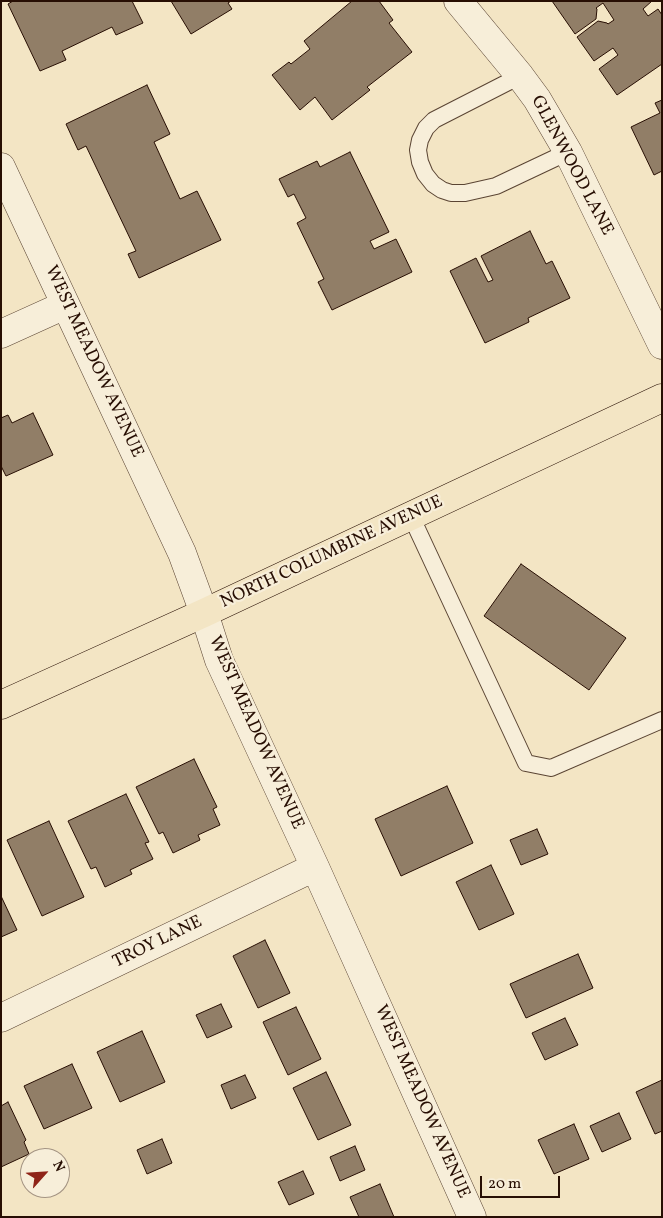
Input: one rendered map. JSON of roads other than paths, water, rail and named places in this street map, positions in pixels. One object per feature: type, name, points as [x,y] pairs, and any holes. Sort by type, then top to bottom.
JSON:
[{"type":"main road","name":"NORTH COLUMBINE AVENUE","points":[[1,705],[204,613],[662,398]]},
{"type":"street","name":"GLENWOOD LANE","points":[[458,1],[537,99],[568,152],[662,345]]},
{"type":"street","name":"WEST MEADOW AVENUE","points":[[1,167],[182,553],[219,660],[315,867],[472,1217]]},
{"type":"street","points":[[1,334],[66,304]]},
{"type":"street","name":"TROY LANE","points":[[1,1018],[315,867]]},
{"type":"lane","points":[[520,76],[434,120],[426,128],[420,140],[418,150],[425,174],[433,184],[442,190],[450,193],[465,193],[496,186],[568,152]]},
{"type":"lane","points":[[411,516],[526,763],[551,768],[662,720]]}]
